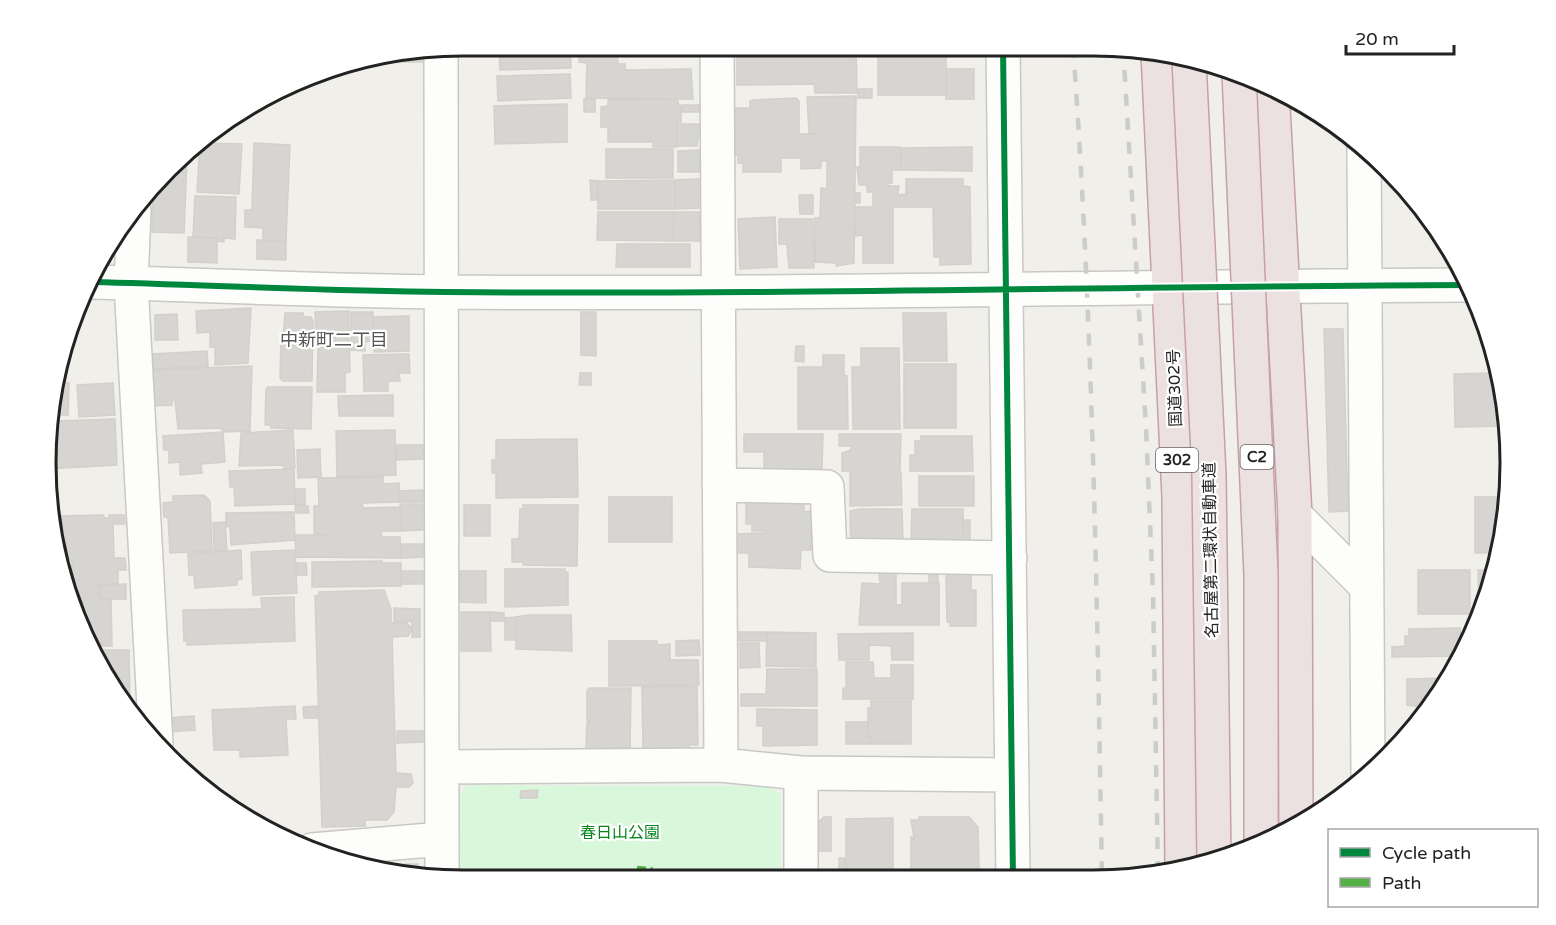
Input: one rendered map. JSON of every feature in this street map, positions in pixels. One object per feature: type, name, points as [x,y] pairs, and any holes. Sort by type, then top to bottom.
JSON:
[{"type":"highway","name":"国道302号","points":[[1158,61],[1179,497],[1182,860]]},
{"type":"highway","name":"名古屋第二環状自動車道","points":[[1189,67],[1199,222],[1209,475],[1214,851]]},
{"type":"highway","name":"C2","points":[[1239,83],[1261,575],[1262,833]]},
{"type":"highway","points":[[1272,96],[1295,515],[1296,816]]},
{"type":"street","points":[[441,56],[442,869]]},
{"type":"street","points":[[717,56],[721,765]]},
{"type":"street","points":[[1003,56],[1013,870]]},
{"type":"street","points":[[1364,159],[1368,762]]},
{"type":"street","points":[[133,224],[131,283],[155,729]]},
{"type":"street","points":[[97,282],[443,292],[1007,289],[1284,284],[1460,285]]},
{"type":"street","points":[[719,485],[827,487],[830,555],[1010,558]]},
{"type":"street","points":[[1295,515],[1367,587]]},
{"type":"street","points":[[442,767],[721,765],[801,773],[1012,775]]},
{"type":"street","points":[[801,773],[801,870]]},
{"type":"street","points":[[333,848],[442,839]]},
{"type":"green space","name":"春日山公園","points":[[468,785],[769,786],[781,795],[781,870],[459,870],[458,796]]},
{"type":"building","points":[[499,56],[570,56],[571,68],[500,70]]},
{"type":"building","points":[[579,56],[617,56],[618,64],[625,64],[625,70],[691,69],[693,99],[586,98],[587,63],[579,62]]},
{"type":"building","points":[[737,56],[856,56],[857,93],[815,93],[814,84],[737,85]]},
{"type":"building","points":[[878,56],[946,56],[946,95],[878,95]]},
{"type":"building","points":[[423,57],[423,62],[390,62]]},
{"type":"building","points":[[946,69],[974,69],[974,99],[946,99]]},
{"type":"building","points":[[570,74],[571,98],[498,101],[497,76]]},
{"type":"building","points":[[858,89],[872,89],[872,98],[858,98]]},
{"type":"building","points":[[856,96],[854,263],[836,266],[836,263],[815,262],[815,218],[820,218],[821,188],[827,189],[827,161],[821,161],[821,168],[801,169],[801,158],[781,158],[781,172],[743,172],[743,163],[738,163],[738,155],[735,155],[733,108],[750,108],[750,101],[753,100],[796,98],[799,101],[799,134],[817,134],[809,133],[807,97]]},
{"type":"building","points":[[584,99],[595,99],[595,112],[584,112]]},
{"type":"building","points":[[608,99],[677,99],[681,122],[677,122],[677,147],[653,147],[653,142],[608,142],[608,127],[601,127],[601,107],[608,106]]},
{"type":"building","points":[[567,104],[567,142],[495,144],[494,106]]},
{"type":"building","points":[[681,105],[699,105],[699,112],[681,112]]},
{"type":"building","points":[[677,124],[700,124],[697,146],[677,146]]},
{"type":"building","points":[[211,143],[242,144],[239,194],[197,192],[199,153]]},
{"type":"building","points":[[254,143],[290,145],[286,241],[263,240],[263,228],[245,227],[245,210],[252,210]]},
{"type":"building","points":[[860,147],[900,147],[901,170],[892,170],[892,183],[888,183],[888,186],[899,186],[898,195],[906,194],[906,179],[963,179],[963,186],[970,187],[971,264],[940,265],[940,257],[934,257],[933,207],[893,207],[893,263],[863,263],[863,235],[855,236],[855,207],[873,207],[873,192],[867,192],[867,185],[859,185],[857,167],[860,167]]},
{"type":"building","points":[[972,147],[972,171],[901,170],[901,148]]},
{"type":"building","points":[[606,149],[673,149],[673,178],[606,178]]},
{"type":"building","points":[[699,150],[700,172],[678,172],[678,151]]},
{"type":"building","points":[[187,164],[184,233],[152,232],[153,199]]},
{"type":"building","points":[[699,179],[699,208],[675,209],[675,180]]},
{"type":"building","points":[[590,180],[598,181],[598,200],[591,200]]},
{"type":"building","points":[[675,180],[675,209],[598,209],[598,181]]},
{"type":"building","points":[[856,193],[860,193],[860,203],[856,203]]},
{"type":"building","points":[[799,195],[813,195],[813,214],[800,214]]},
{"type":"building","points":[[195,196],[236,197],[235,239],[224,238],[224,242],[217,241],[217,238],[193,237]]},
{"type":"building","points":[[598,212],[674,212],[673,241],[597,240]]},
{"type":"building","points":[[674,212],[699,212],[700,241],[673,241]]},
{"type":"building","points":[[775,217],[777,267],[740,269],[738,219]]},
{"type":"building","points":[[779,219],[813,219],[814,268],[789,268],[787,244],[779,244]]},
{"type":"building","points":[[188,237],[217,238],[217,263],[188,262]]},
{"type":"building","points":[[257,240],[286,241],[286,260],[257,259]]},
{"type":"building","points":[[617,244],[690,244],[690,267],[616,267]]},
{"type":"building","points":[[251,308],[248,363],[215,365],[215,347],[210,347],[210,332],[197,333],[196,311]]},
{"type":"building","points":[[349,311],[349,337],[336,337],[336,344],[316,345],[315,312]]},
{"type":"building","points":[[351,312],[373,312],[373,341],[351,343]]},
{"type":"building","points":[[581,312],[596,312],[596,356],[581,355]]},
{"type":"building","points":[[285,313],[303,313],[304,317],[311,317],[313,321],[312,381],[283,381],[280,378],[281,339],[283,339]]},
{"type":"building","points":[[903,313],[946,313],[947,361],[904,361]]},
{"type":"building","points":[[177,314],[178,340],[155,340],[155,315]]},
{"type":"building","points":[[409,316],[409,351],[374,352],[373,317]]},
{"type":"building","points":[[1324,329],[1343,329],[1348,511],[1329,512]]},
{"type":"building","points":[[336,337],[349,337],[350,372],[345,373],[345,392],[317,392],[318,346],[336,344]]},
{"type":"building","points":[[365,341],[365,351],[351,350],[351,343]]},
{"type":"building","points":[[796,346],[804,346],[804,362],[795,361]]},
{"type":"building","points":[[861,348],[899,348],[900,429],[853,429],[852,367],[861,367]]},
{"type":"building","points":[[207,351],[208,366],[154,369],[153,354]]},
{"type":"building","points":[[409,354],[410,373],[399,373],[400,381],[388,381],[388,391],[364,391],[363,355]]},
{"type":"building","points":[[823,355],[844,355],[844,375],[847,376],[848,429],[798,429],[798,367],[823,367]]},
{"type":"building","points":[[904,364],[956,364],[956,428],[904,428]]},
{"type":"building","points":[[252,366],[250,431],[222,432],[222,428],[178,429],[175,400],[172,400],[172,405],[153,406],[151,370]]},
{"type":"building","points":[[580,373],[591,373],[591,385],[579,385]]},
{"type":"building","points":[[1491,373],[1499,426],[1455,427],[1454,374]]},
{"type":"building","points":[[63,383],[69,383],[68,415],[58,415]]},
{"type":"building","points":[[113,383],[115,415],[79,417],[77,385]]},
{"type":"building","points":[[268,387],[312,387],[311,429],[271,428],[271,425],[265,425],[266,389]]},
{"type":"building","points":[[393,395],[393,416],[339,416],[338,396]]},
{"type":"building","points":[[115,419],[117,465],[56,469],[58,421]]},
{"type":"building","points":[[293,430],[295,468],[284,469],[284,465],[239,466],[241,433]]},
{"type":"building","points":[[395,430],[396,475],[337,477],[336,431]]},
{"type":"building","points":[[223,432],[225,462],[201,464],[202,473],[180,475],[180,462],[169,463],[169,450],[164,450],[163,436]]},
{"type":"building","points":[[744,434],[823,434],[822,468],[812,468],[812,471],[764,472],[764,452],[744,452]]},
{"type":"building","points":[[839,434],[901,434],[900,471],[842,471],[842,453],[851,450],[851,446],[839,446]]},
{"type":"building","points":[[921,436],[972,436],[973,471],[910,471],[910,455],[915,455],[915,441],[921,441]]},
{"type":"building","points":[[577,439],[578,497],[496,498],[496,473],[492,473],[492,460],[496,460],[496,440]]},
{"type":"building","points":[[396,445],[423,445],[424,459],[397,460]]},
{"type":"building","points":[[320,449],[321,477],[298,478],[297,450]]},
{"type":"building","points":[[294,469],[295,504],[235,506],[234,487],[230,487],[229,471]]},
{"type":"building","points":[[850,473],[901,473],[902,505],[850,506]]},
{"type":"building","points":[[919,476],[974,476],[974,506],[919,506]]},
{"type":"building","points":[[383,477],[383,484],[399,483],[400,502],[362,503],[363,508],[400,507],[401,531],[381,531],[382,537],[400,537],[401,558],[296,557],[295,535],[327,535],[314,533],[314,506],[319,506],[318,478]]},
{"type":"building","points":[[295,489],[305,489],[305,505],[296,505]]},
{"type":"building","points":[[423,490],[423,502],[400,502],[400,491]]},
{"type":"building","points":[[204,495],[210,501],[212,551],[170,553],[168,517],[164,517],[163,503],[173,502],[173,496]]},
{"type":"building","points":[[609,497],[672,497],[672,542],[609,542]]},
{"type":"building","points":[[804,497],[804,512],[811,511],[811,550],[801,550],[800,569],[749,567],[749,553],[735,553],[735,534],[766,533],[766,531],[752,531],[752,524],[746,524],[746,498]]},
{"type":"building","points":[[1475,497],[1499,497],[1490,553],[1475,553]]},
{"type":"building","points":[[400,504],[423,504],[423,530],[401,531]]},
{"type":"building","points":[[464,505],[490,505],[490,536],[464,536]]},
{"type":"building","points":[[523,505],[578,505],[577,566],[523,565],[523,562],[512,562],[512,539],[519,539],[520,509],[523,509]]},
{"type":"building","points":[[295,506],[308,506],[309,513],[296,513]]},
{"type":"building","points":[[902,509],[903,544],[851,545],[850,511]]},
{"type":"building","points":[[912,509],[963,509],[963,544],[911,543]]},
{"type":"building","points":[[294,512],[295,540],[231,545],[230,526],[226,527],[226,513]]},
{"type":"building","points":[[104,515],[104,518],[109,518],[109,515],[124,515],[125,524],[113,524],[114,558],[125,558],[126,570],[118,570],[118,584],[99,585],[100,599],[111,599],[112,646],[99,646],[86,618],[69,569],[72,569],[72,560],[67,560],[59,516]]},
{"type":"building","points":[[964,520],[970,520],[970,543],[963,544]]},
{"type":"building","points":[[225,522],[227,550],[214,551],[213,523]]},
{"type":"building","points":[[401,544],[423,544],[423,557],[401,558]]},
{"type":"building","points":[[241,550],[242,579],[237,580],[237,585],[195,588],[194,575],[189,575],[188,554]]},
{"type":"building","points":[[295,550],[297,593],[253,595],[251,552]]},
{"type":"building","points":[[382,561],[381,563],[401,563],[401,586],[312,587],[312,562]]},
{"type":"building","points":[[297,563],[306,563],[307,575],[297,575]]},
{"type":"building","points":[[505,569],[565,569],[565,572],[568,572],[568,605],[505,607]]},
{"type":"building","points":[[896,570],[896,605],[902,605],[902,583],[939,583],[939,625],[859,625],[862,583],[880,584],[879,571]]},
{"type":"building","points":[[1418,570],[1470,570],[1470,614],[1418,614]]},
{"type":"building","points":[[1478,570],[1486,570],[1479,593]]},
{"type":"building","points":[[401,571],[423,571],[423,584],[401,584]]},
{"type":"building","points":[[460,571],[486,571],[486,603],[460,602]]},
{"type":"building","points":[[929,572],[938,572],[938,582],[929,583]]},
{"type":"building","points":[[971,573],[971,590],[976,590],[976,626],[950,626],[950,622],[947,622],[946,574]]},
{"type":"building","points":[[126,584],[126,599],[100,599],[99,585]]},
{"type":"building","points":[[384,590],[391,609],[391,623],[407,623],[412,629],[408,636],[392,637],[396,773],[411,774],[413,783],[409,787],[396,787],[394,812],[387,820],[365,820],[365,826],[322,827],[315,596],[319,595],[319,592]]},
{"type":"building","points":[[294,597],[295,641],[187,645],[187,640],[184,641],[183,610],[262,609],[261,598]]},
{"type":"building","points":[[394,608],[420,609],[420,637],[412,637],[412,621],[394,622]]},
{"type":"building","points":[[461,612],[490,612],[491,651],[461,651]]},
{"type":"building","points":[[491,612],[504,613],[504,621],[491,621]]},
{"type":"building","points":[[571,615],[572,651],[516,649],[516,617]]},
{"type":"building","points":[[516,617],[516,640],[505,640],[505,618]]},
{"type":"building","points":[[1460,628],[1460,640],[1452,656],[1392,657],[1392,647],[1405,646],[1405,636],[1409,636],[1409,629]]},
{"type":"building","points":[[739,632],[766,632],[767,641],[739,641]]},
{"type":"building","points":[[767,632],[816,633],[816,667],[766,666]]},
{"type":"building","points":[[913,633],[913,660],[892,660],[891,646],[869,645],[869,660],[839,660],[838,634]]},
{"type":"building","points":[[699,640],[700,655],[676,656],[676,641]]},
{"type":"building","points":[[609,641],[657,641],[657,645],[670,644],[670,660],[698,660],[699,685],[609,686]]},
{"type":"building","points":[[740,643],[759,643],[760,667],[740,668]]},
{"type":"building","points":[[101,650],[129,650],[130,697]]},
{"type":"building","points":[[846,662],[873,662],[874,678],[891,678],[891,665],[913,665],[913,699],[843,699],[843,688],[846,689]]},
{"type":"building","points":[[767,669],[817,669],[817,706],[741,706],[741,694],[766,694]]},
{"type":"building","points":[[1439,678],[1419,707],[1407,705],[1407,679]]},
{"type":"building","points":[[697,686],[698,745],[689,745],[689,750],[647,751],[647,747],[643,747],[642,687]]},
{"type":"building","points":[[590,688],[631,688],[630,751],[586,749],[587,722],[589,722],[587,719],[587,690]]},
{"type":"building","points":[[871,701],[911,701],[911,744],[871,744],[871,737],[868,737],[868,708],[871,708]]},
{"type":"building","points":[[295,706],[296,719],[286,719],[288,755],[240,757],[240,750],[214,750],[212,710]]},
{"type":"building","points":[[318,706],[318,718],[304,718],[303,707]]},
{"type":"building","points":[[757,709],[817,710],[817,745],[763,746],[763,726],[757,726]]},
{"type":"building","points":[[194,716],[195,730],[169,732],[167,718]]},
{"type":"building","points":[[846,722],[868,722],[868,737],[871,737],[871,744],[846,744]]},
{"type":"building","points":[[397,731],[423,731],[423,742],[397,743]]},
{"type":"building","points":[[538,790],[537,798],[520,798],[521,791]]},
{"type":"building","points":[[824,817],[831,817],[831,851],[815,851],[815,825]]},
{"type":"building","points":[[919,817],[969,817],[978,827],[979,870],[911,870],[911,837],[914,838],[911,820],[919,820]]},
{"type":"building","points":[[893,818],[893,870],[846,870],[846,819]]},
{"type":"building","points":[[839,858],[845,858],[846,870],[839,870]]},
{"type":"building","points":[[396,864],[418,864],[418,867]]},
{"type":"railway","points":[[1074,56],[1090,358],[1102,870]]},
{"type":"railway","points":[[1124,56],[1146,428],[1153,593],[1158,864]]},
{"type":"marked path","points":[[637,868],[651,870]]},
{"type":"cycle path","points":[[1003,56],[1013,870]]},
{"type":"cycle path","points":[[97,282],[357,290],[573,293],[1460,285]]},
{"type":"district","name":"中新町二丁目","points":[[334,340]]}]
